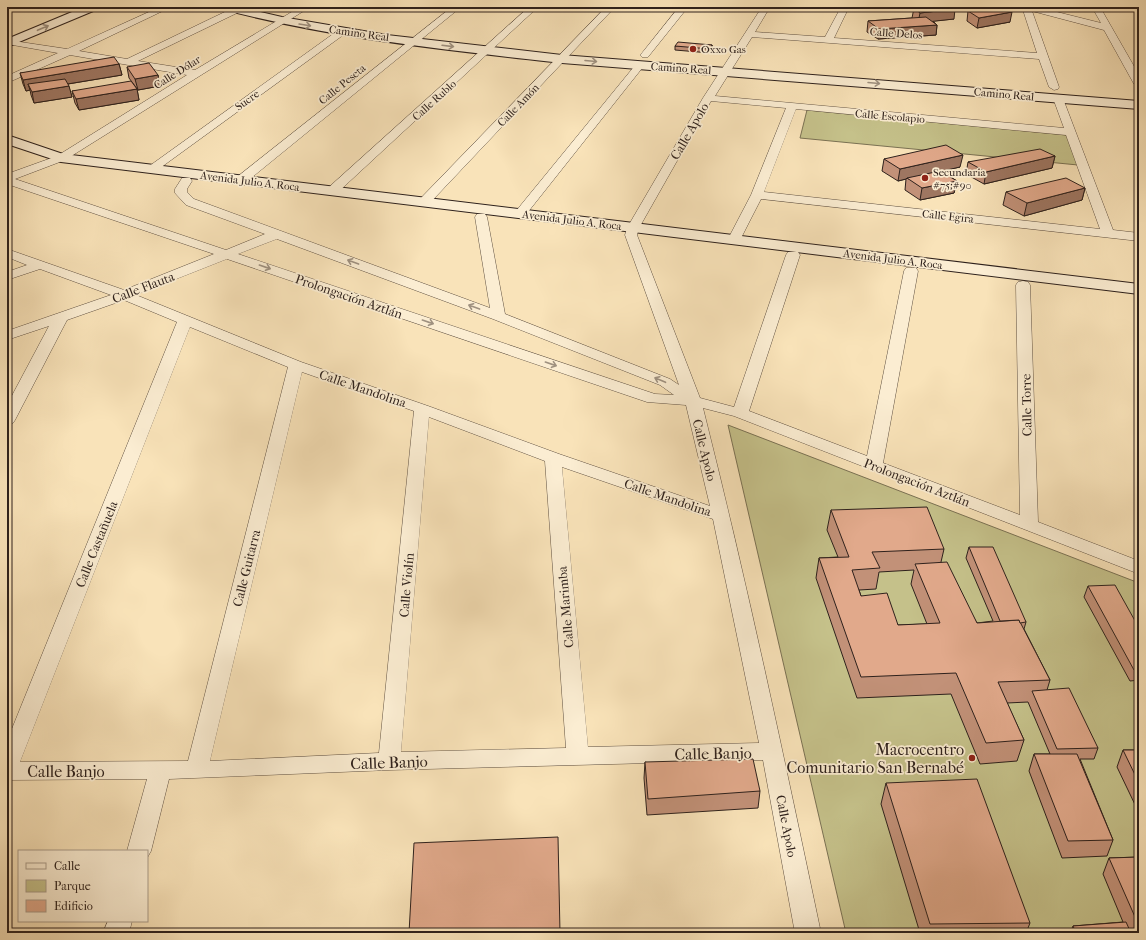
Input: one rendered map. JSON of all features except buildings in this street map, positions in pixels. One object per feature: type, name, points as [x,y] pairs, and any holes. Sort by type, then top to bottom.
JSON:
[{"type":"street","points":[[8,39],[63,7]]},
{"type":"street","points":[[8,39],[94,7]]},
{"type":"street","points":[[7,80],[167,7]]},
{"type":"street","name":"Camino Real","points":[[268,7],[301,10],[426,32],[498,42],[572,49],[643,60]]},
{"type":"street","name":"Calle Peseta","points":[[241,180],[457,7]]},
{"type":"street","name":"Calle Rublo","points":[[332,191],[498,42],[534,7]]},
{"type":"street","name":"Calle Amón","points":[[424,202],[611,7]]},
{"type":"street","points":[[520,214],[684,7]]},
{"type":"street","name":"Calle Apolo","points":[[766,7],[708,98],[632,232],[693,401],[721,516],[772,751],[808,933]]},
{"type":"street","points":[[830,40],[844,7]]},
{"type":"street","points":[[1027,7],[1108,28]]},
{"type":"street","points":[[1027,7],[1042,56],[1108,233]]},
{"type":"street","points":[[1096,7],[1139,84]]},
{"type":"street","points":[[128,62],[231,8]]},
{"type":"street","name":"Camino Real","points":[[231,8],[281,21],[342,31],[488,51],[562,59],[643,60],[1056,93],[1139,105]]},
{"type":"street","name":"Calle Dólar","points":[[7,179],[55,161],[301,10]]},
{"type":"street","name":"Sucre","points":[[152,169],[342,31]]},
{"type":"street","name":"Calle Delos","points":[[749,34],[1042,56]]},
{"type":"street","points":[[8,39],[69,52],[198,74]]},
{"type":"street","name":"Camino Real","points":[[1056,93],[1139,94]]},
{"type":"street","name":"Calle Escolapio","points":[[708,98],[1071,132]]},
{"type":"street","points":[[734,239],[757,195],[792,107]]},
{"type":"street","name":"Avenida Julio A. Roca","points":[[7,139],[55,161],[152,169],[520,214],[793,255],[1139,300]]},
{"type":"street","name":"Avenida Julio A. Roca","points":[[7,151],[55,161],[186,181],[481,217],[632,232],[734,239],[1139,289]]},
{"type":"street","name":"Prolongación Aztlán","points":[[7,179],[654,399],[693,401],[740,414],[1139,568]]},
{"type":"street","name":"Prolongación Aztlán","points":[[186,181],[181,188],[181,193],[190,202],[498,316],[665,382],[693,401]]},
{"type":"street","name":"Calle Egira","points":[[757,195],[1139,237]]},
{"type":"street","points":[[481,217],[498,316]]},
{"type":"street","name":"Calle Flauta","points":[[7,336],[124,295],[277,234]]},
{"type":"street","name":"Calle Mandolina","points":[[7,253],[124,295],[296,365],[422,409],[553,458],[721,516]]},
{"type":"street","points":[[740,414],[793,255]]},
{"type":"street","points":[[7,276],[40,265]]},
{"type":"street","points":[[874,466],[911,271]]},
{"type":"street","name":"Calle Torre","points":[[1023,285],[1029,526]]},
{"type":"street","points":[[7,420],[61,317]]},
{"type":"street","name":"Calle Castañuela","points":[[7,770],[185,320]]},
{"type":"street","name":"Calle Guitarra","points":[[197,770],[296,365]]},
{"type":"street","name":"Calle Violín","points":[[389,761],[422,409]]},
{"type":"street","name":"Calle Marimba","points":[[553,458],[578,755]]},
{"type":"street","name":"Calle Banjo","points":[[7,770],[160,771],[389,761],[772,751]]},
{"type":"street","points":[[138,850],[160,771]]},
{"type":"street","points":[[108,933],[116,933],[120,922]]},
{"type":"green space","points":[[807,110],[1067,135],[1078,165],[800,138]]},
{"type":"green space","name":"Macrocentro Comunitario San Bernabé","points":[[728,425],[1139,583],[1139,933],[846,933]]},
{"type":"place","name":"Oxxo Gas","points":[[693,49]]},
{"type":"place","name":"Secundaria #75;#90","points":[[925,178]]},
{"type":"place","name":"Macrocentro Comunitario San Bernabé","points":[[972,758]]}]
